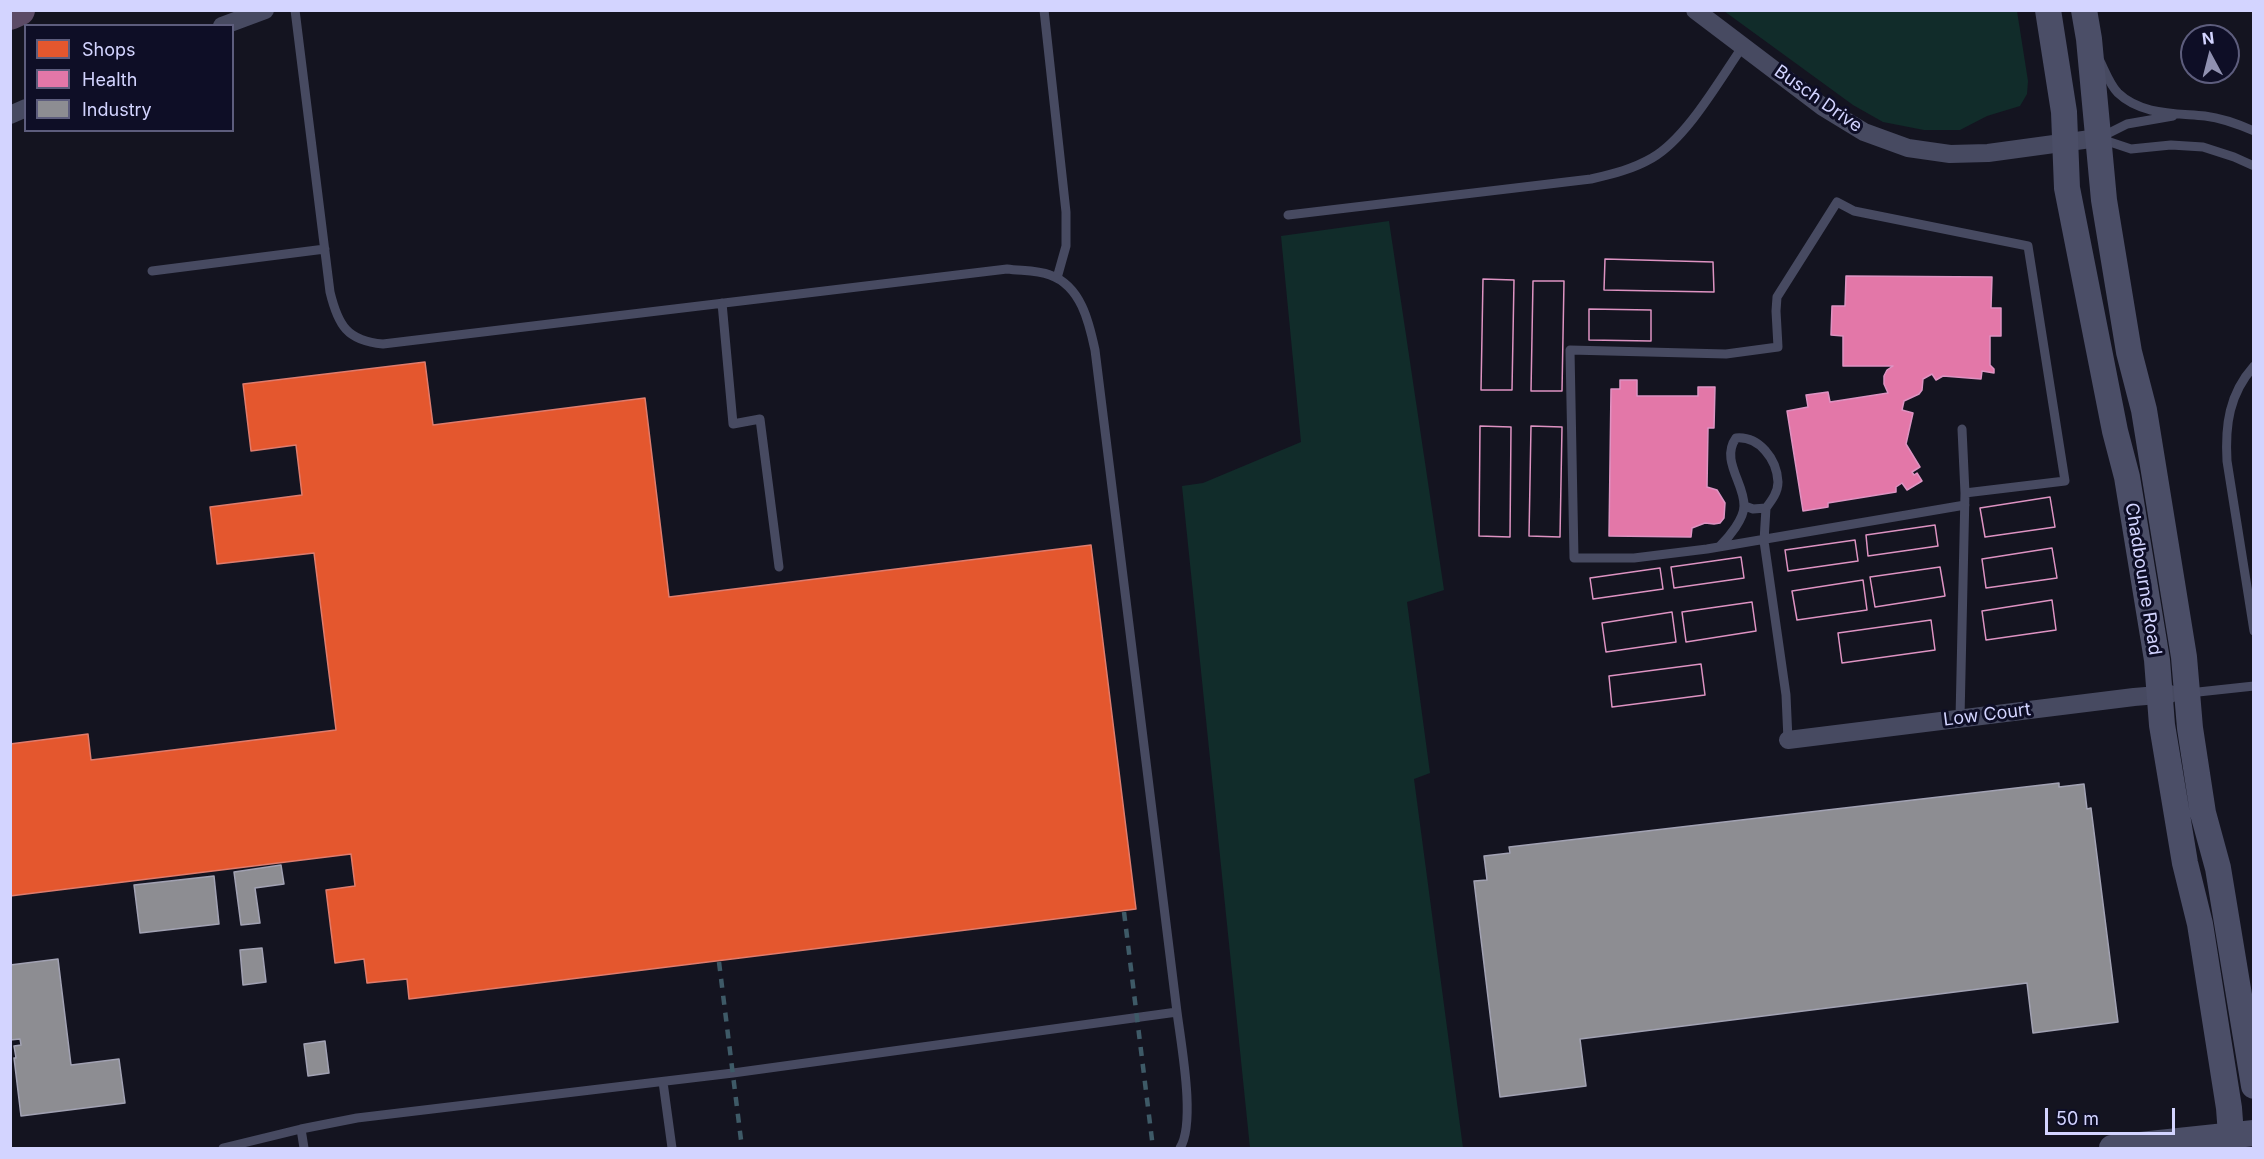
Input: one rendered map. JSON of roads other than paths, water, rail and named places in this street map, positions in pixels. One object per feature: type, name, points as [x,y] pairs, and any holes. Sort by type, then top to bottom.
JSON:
[{"type":"highway","points":[[10,14],[19,10]]},
{"type":"main road","name":"Chadbourne Road","points":[[2048,10],[2064,112],[2067,188],[2115,431],[2127,477],[2157,660],[2162,725],[2185,863],[2200,924],[2239,1139]]},
{"type":"main road","name":"Chadbourne Road","points":[[2084,10],[2089,39],[2104,200],[2129,352],[2144,410],[2184,657],[2203,813],[2218,868],[2253,1086]]},
{"type":"main road","points":[[2112,1149],[2239,1139]]},
{"type":"street","points":[[228,24],[266,10]]},
{"type":"street","name":"Busch Drive","points":[[1695,10],[1823,107],[1864,132],[1908,148],[1950,154],[1988,153],[2098,138]]},
{"type":"street","points":[[10,115],[24,109]]},
{"type":"street","name":"Low Court","points":[[1788,741],[1960,718],[2187,693]]},
{"type":"lane","points":[[295,10],[332,300],[342,327],[354,337],[368,343],[383,344],[1007,270],[1036,272],[1057,278],[1070,289],[1086,313],[1095,350],[1177,1012],[1187,1106],[1187,1127],[1180,1149]]},
{"type":"lane","points":[[1044,10],[1066,212],[1066,246],[1057,278]]},
{"type":"lane","points":[[2089,39],[2115,91],[2132,104],[2176,115],[2205,116],[2234,122],[2253,131]]},
{"type":"lane","points":[[1288,215],[1591,179],[1624,171],[1654,157],[1680,134],[1743,46]]},
{"type":"lane","points":[[2098,138],[2127,124],[2176,115]]},
{"type":"lane","points":[[2098,138],[2131,149],[2171,145],[2203,147],[2253,166]]},
{"type":"lane","points":[[1965,493],[2065,481],[2028,246],[1854,211],[1837,202],[1777,297],[1778,347],[1726,354],[1570,350],[1574,558],[1634,558],[1764,541],[1965,506]]},
{"type":"lane","points":[[152,271],[325,249]]},
{"type":"lane","points":[[722,303],[734,424],[760,419],[779,567]]},
{"type":"lane","points":[[2253,366],[2238,389],[2225,433],[2227,461],[2253,631]]},
{"type":"lane","points":[[1960,718],[1965,506],[1962,429]]},
{"type":"lane","points":[[1720,546],[1735,530],[1744,506],[1730,458],[1731,444],[1736,438],[1745,437],[1762,446],[1774,466],[1778,483],[1776,492],[1766,508],[1764,541],[1786,695],[1788,741]]},
{"type":"lane","points":[[1744,506],[1753,509],[1766,508]]},
{"type":"lane","points":[[2187,693],[2253,686]]},
{"type":"lane","points":[[223,1149],[301,1129],[357,1119],[663,1082],[1177,1012]]},
{"type":"lane","points":[[663,1082],[672,1149]]},
{"type":"lane","points":[[301,1129],[304,1149]]},
{"type":"railway","points":[[1124,912],[1153,1148]]},
{"type":"railway","points":[[719,962],[742,1148]]}]
